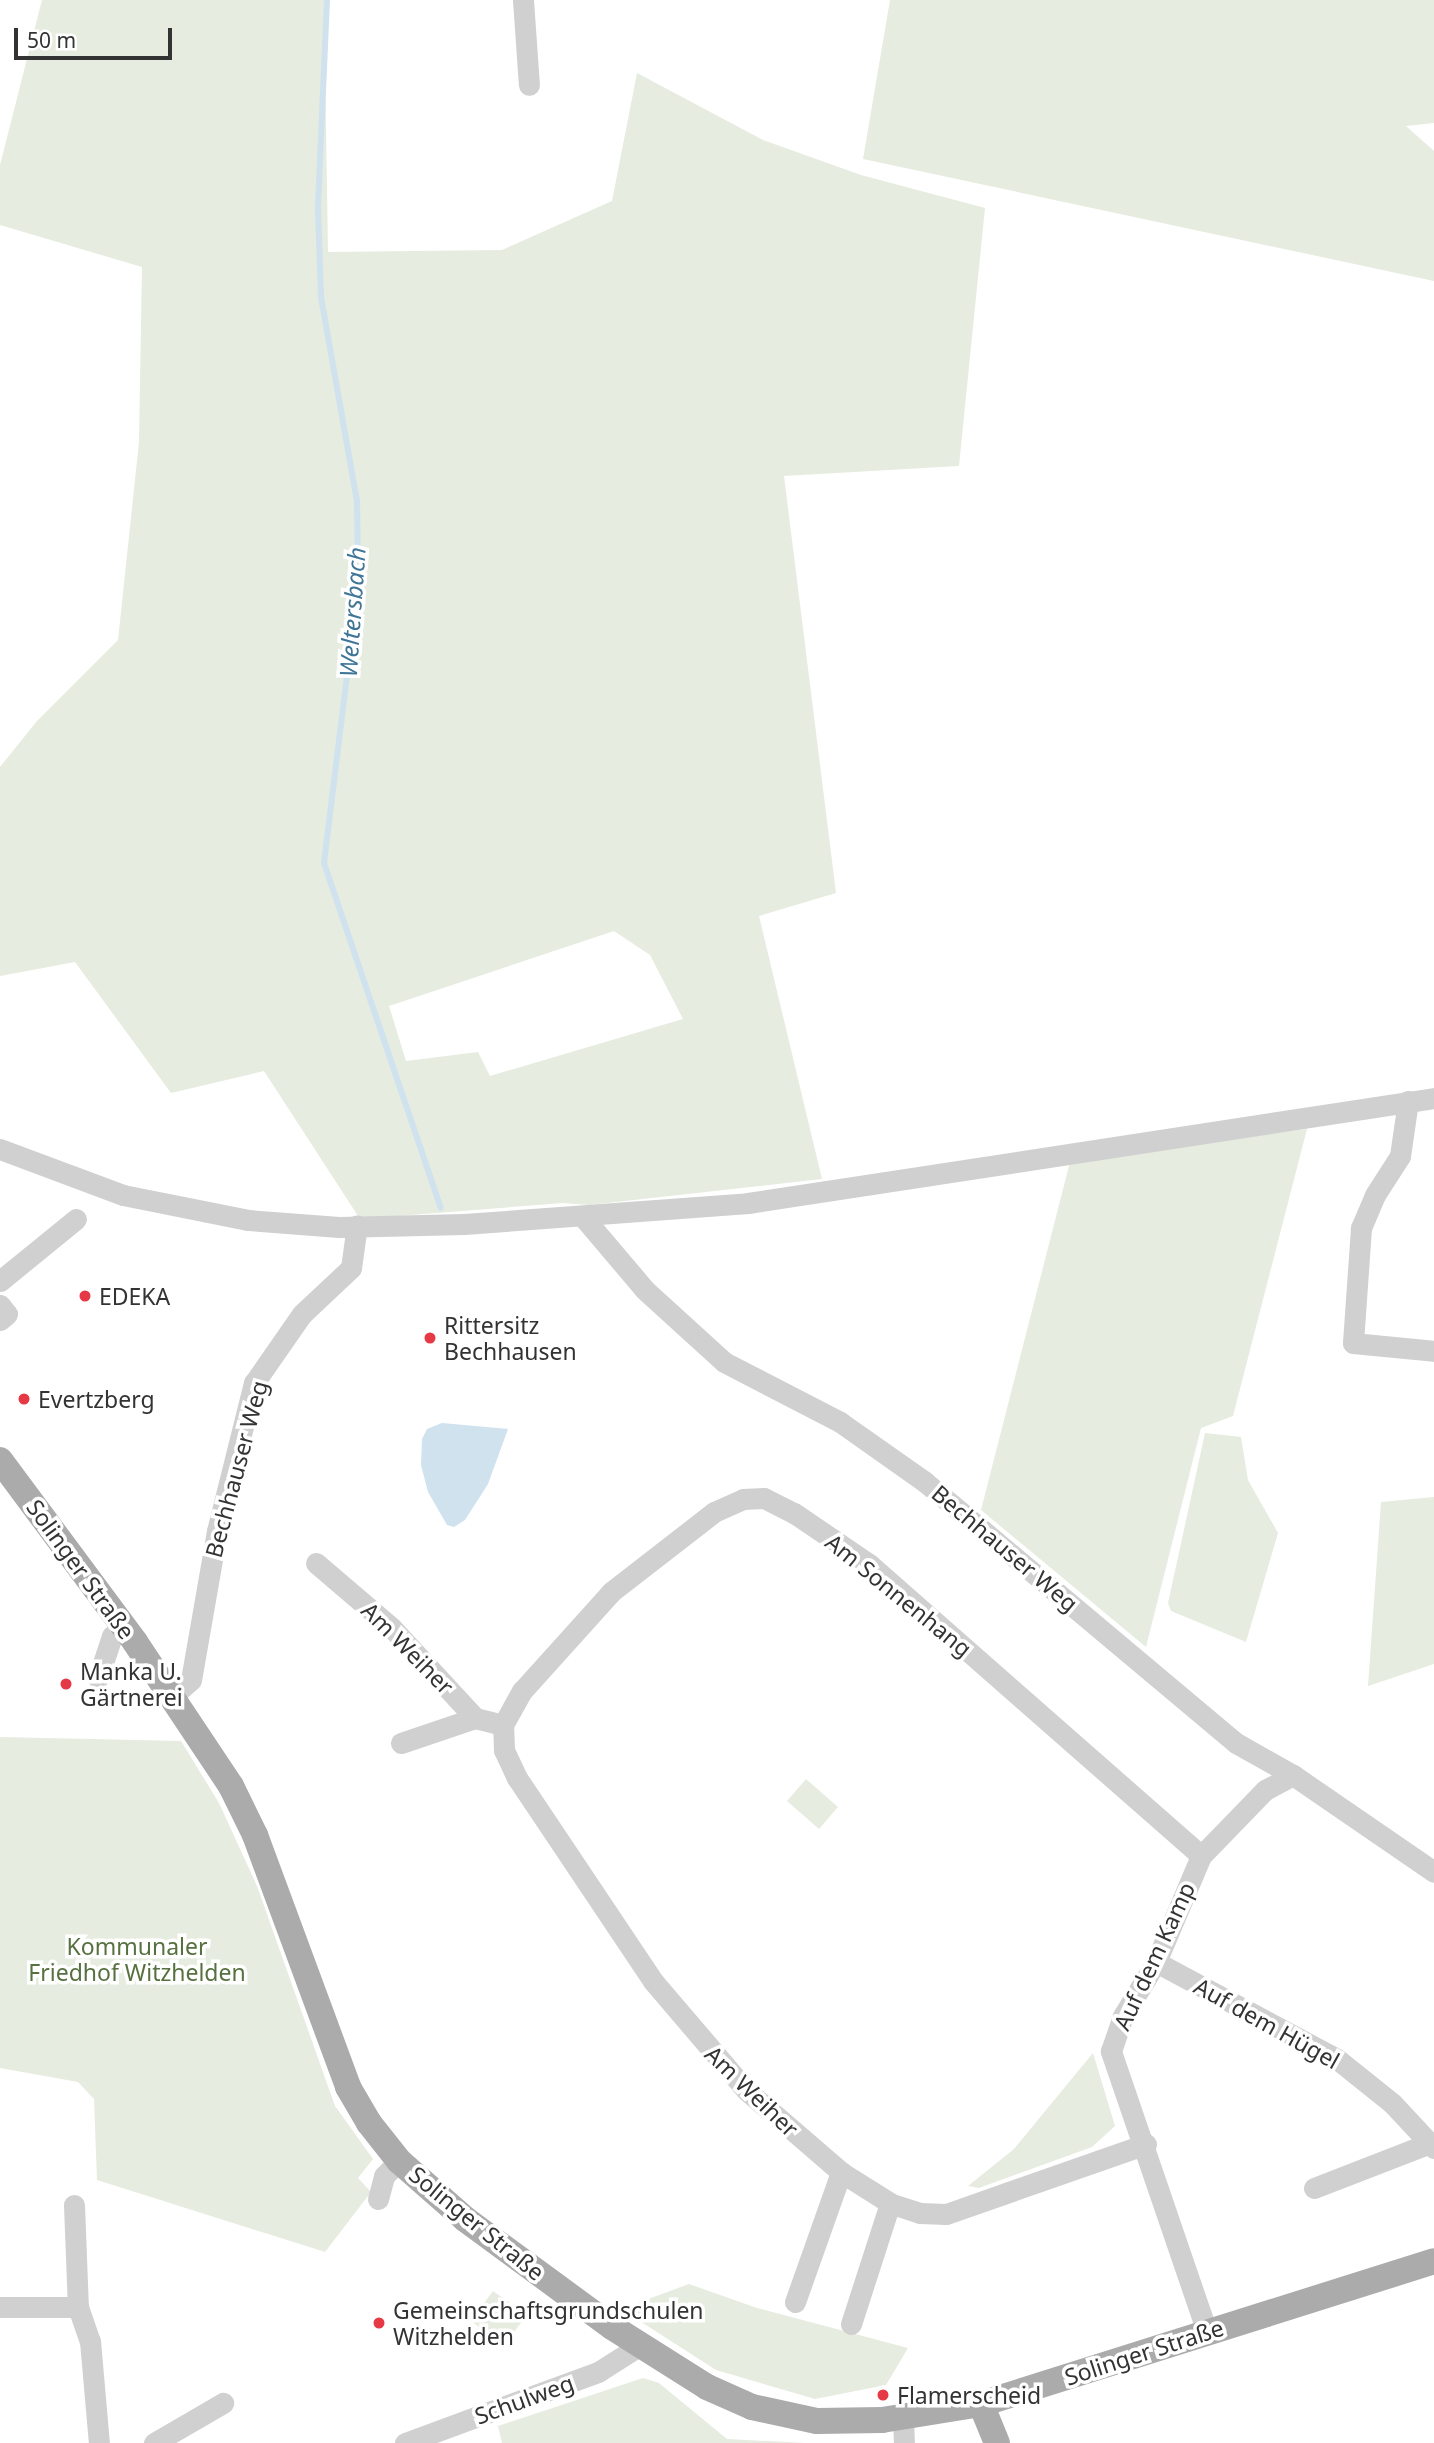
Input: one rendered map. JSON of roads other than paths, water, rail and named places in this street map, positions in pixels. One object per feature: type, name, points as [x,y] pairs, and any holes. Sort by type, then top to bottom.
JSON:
[{"type":"main road","name":"Solinger Straße","points":[[0,1460],[123,1626],[212,1753],[255,1835],[348,2087],[400,2161],[502,2247],[639,2346],[707,2386],[783,2416],[908,2435],[981,2404],[1434,2261]]},
{"type":"main road","points":[[981,2404],[997,2443]]},
{"type":"street","points":[[523,0],[529,85]]},
{"type":"street","points":[[0,1149],[123,1195],[247,1220],[357,1225],[584,1218],[748,1203],[1434,1098]]},
{"type":"street","points":[[1408,1101],[1400,1156],[1375,1195],[1362,1228],[1353,1343],[1434,1351]]},
{"type":"street","name":"Bechhauser Weg","points":[[584,1218],[645,1290],[724,1362],[840,1422],[925,1482],[1236,1743],[1293,1775],[1434,1872]]},
{"type":"street","points":[[0,1281],[76,1219]]},
{"type":"street","name":"Bechhauser Weg","points":[[173,1696],[191,1680],[217,1531],[254,1383],[302,1314],[351,1268],[357,1225]]},
{"type":"street","points":[[0,1305],[7,1314],[0,1320]]},
{"type":"street","name":"Am Sonnenhang","points":[[503,1725],[522,1691],[611,1592],[674,1539],[713,1511],[743,1499],[764,1498],[869,1564],[1201,1856]]},
{"type":"street","name":"Am Weiher","points":[[316,1563],[392,1628],[475,1718]]},
{"type":"street","points":[[98,1678],[112,1636],[123,1626]]},
{"type":"street","points":[[401,1743],[475,1718],[503,1725]]},
{"type":"street","name":"Am Weiher","points":[[503,1725],[505,1750],[517,1778],[653,1981],[746,2090],[841,2172],[890,2203],[920,2213],[964,2211],[1146,2144]]},
{"type":"street","name":"Auf dem Kamp","points":[[1208,2332],[1146,2144],[1111,2051],[1123,2016],[1156,1962],[1201,1856],[1265,1790],[1293,1775]]},
{"type":"street","name":"Auf dem Hügel","points":[[1156,1962],[1337,2059],[1392,2103],[1432,2146]]},
{"type":"street","points":[[1314,2188],[1432,2146]]},
{"type":"street","points":[[378,2199],[384,2176],[400,2161]]},
{"type":"street","points":[[795,2302],[841,2172]]},
{"type":"street","points":[[852,2324],[890,2203]]},
{"type":"street","points":[[74,2205],[78,2307],[90,2340],[99,2443]]},
{"type":"street","points":[[0,2307],[78,2307]]},
{"type":"street","name":"Schulweg","points":[[405,2443],[598,2372],[639,2346]]},
{"type":"street","points":[[154,2443],[223,2403]]},
{"type":"water","points":[[442,1423],[508,1429],[488,1484],[465,1520],[454,1527],[447,1525],[428,1492],[421,1465],[422,1439],[427,1429]]},
{"type":"waterway","name":"Weltersbach","points":[[327,0],[318,210],[321,297],[357,501],[358,586],[324,863],[441,1208]]},
{"type":"place","name":"EDEKA","points":[[85,1296]]},
{"type":"place","name":"Rittersitz Bechhausen","points":[[430,1338]]},
{"type":"place","name":"Evertzberg","points":[[24,1399]]},
{"type":"place","name":"Manka U. Gärtnerei","points":[[66,1684]]},
{"type":"place","name":"Gemeinschaftsgrundschulen Witzhelden","points":[[379,2323]]},
{"type":"place","name":"Flamerscheid","points":[[883,2395]]},
{"type":"park label","name":"Kommunaler Friedhof Witzhelden","points":[[137,1959]]}]
